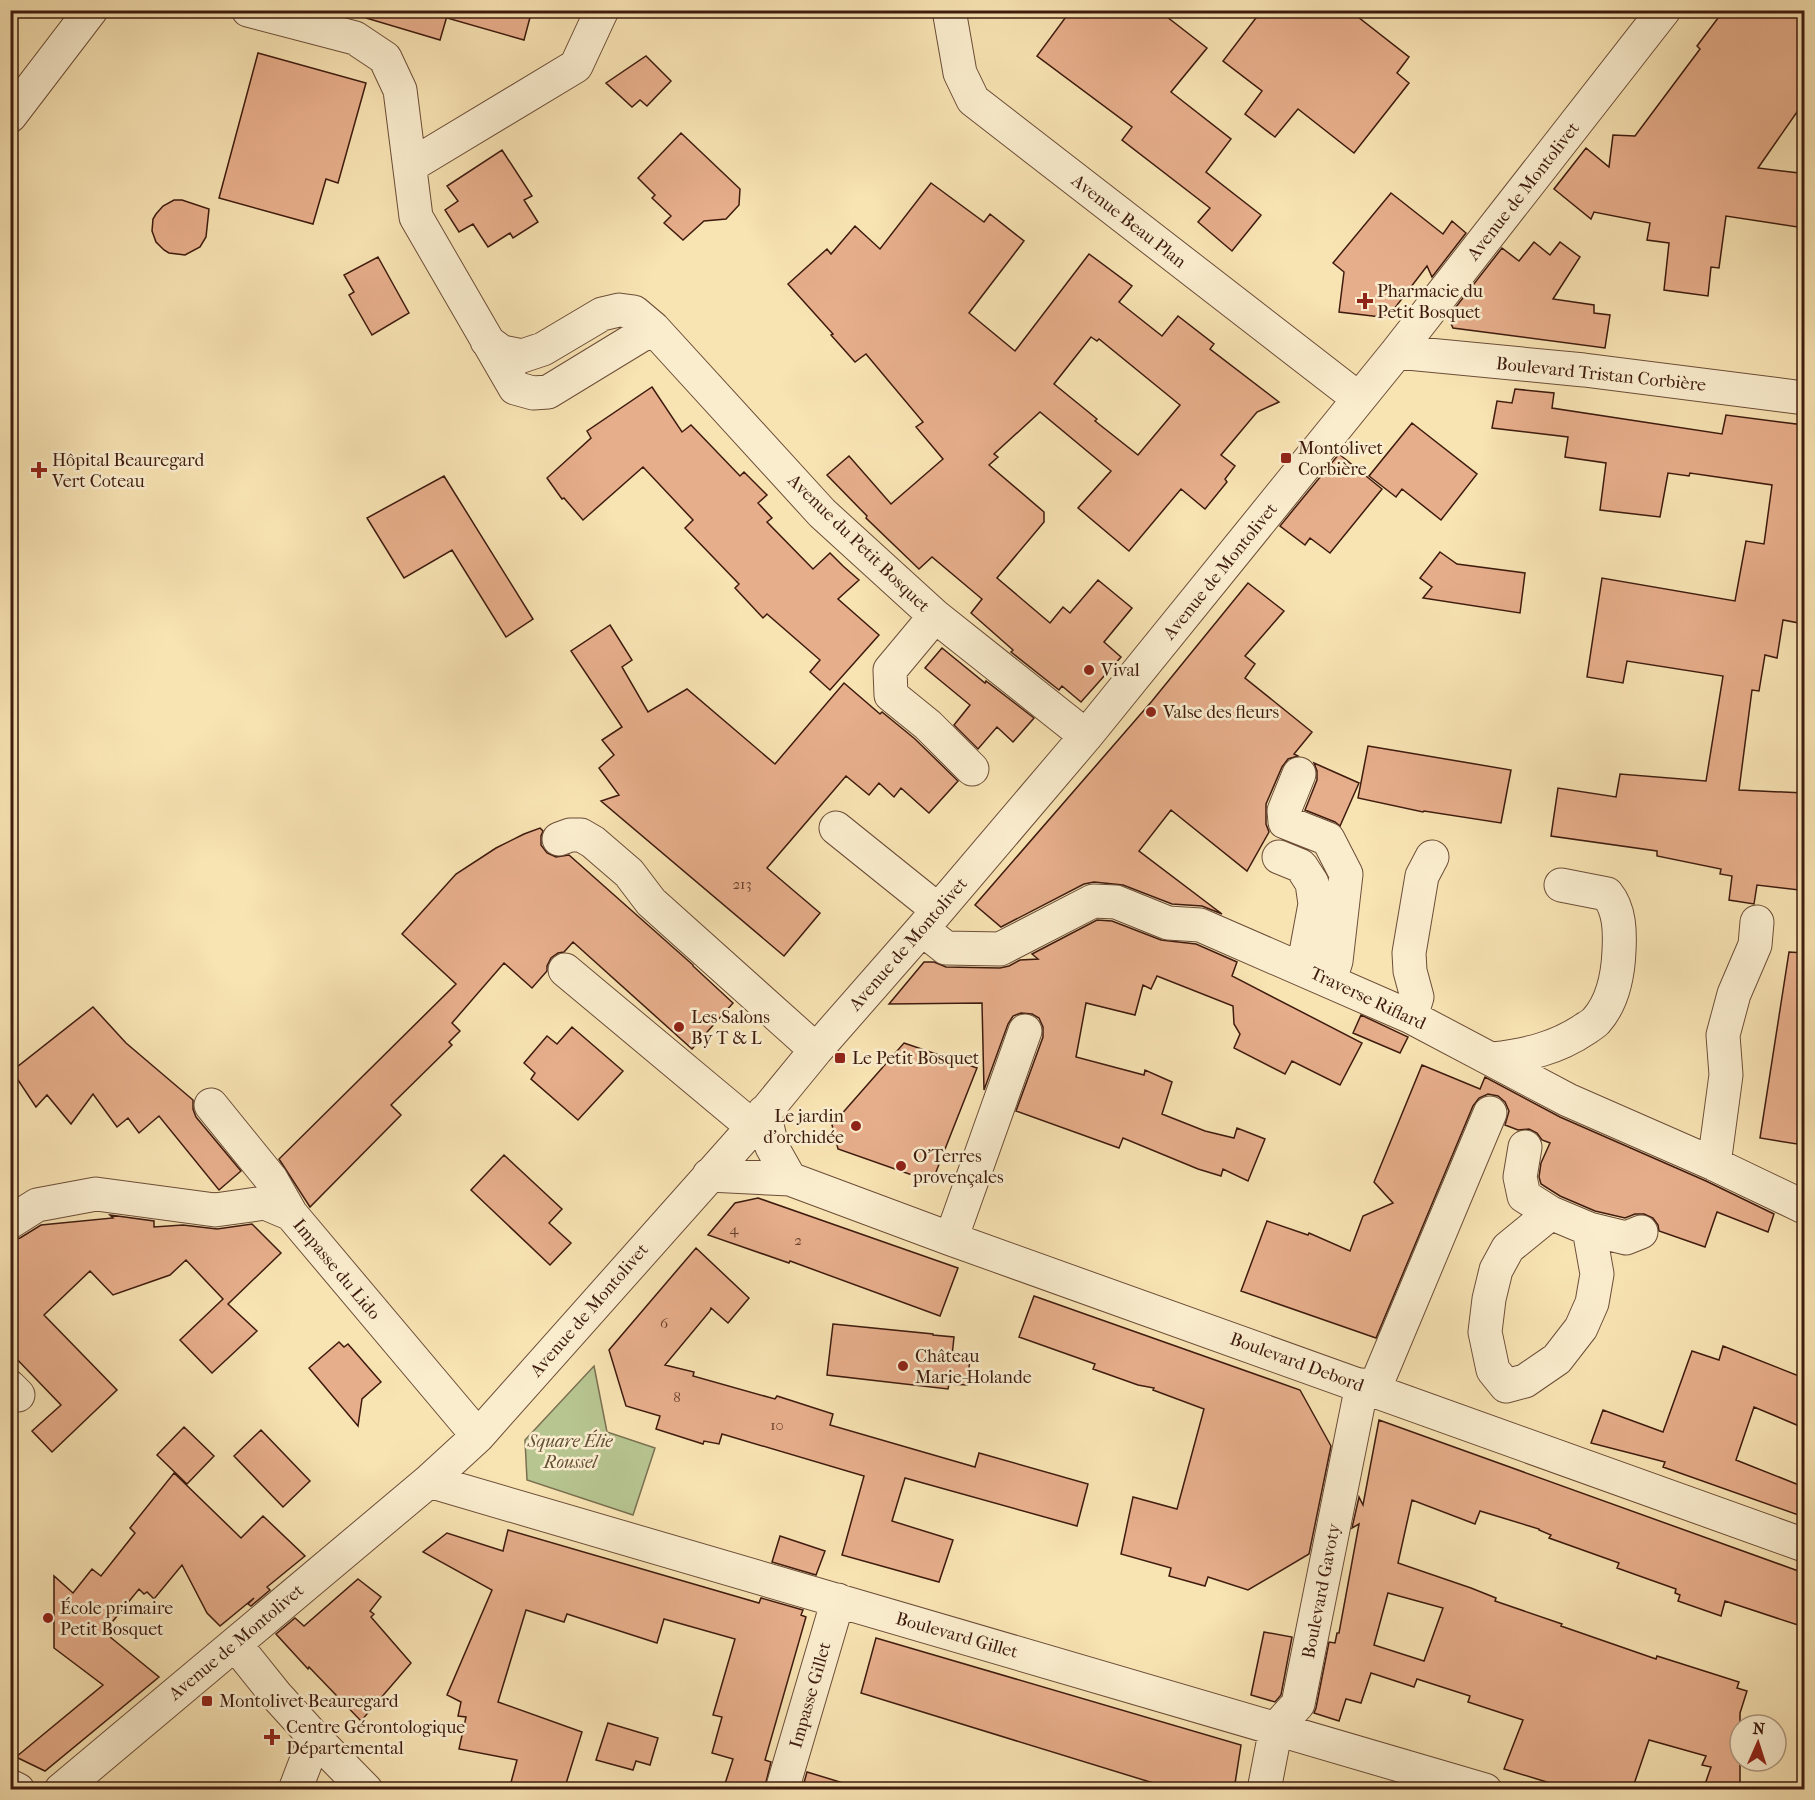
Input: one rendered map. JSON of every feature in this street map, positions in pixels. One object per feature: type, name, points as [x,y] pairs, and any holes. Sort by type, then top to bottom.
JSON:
[{"type":"street","points":[[10,116],[91,10]]},
{"type":"street","name":"Avenue du Petit Bosquet","points":[[248,10],[355,38],[385,58],[400,90],[416,217],[487,341],[502,352],[522,356],[543,350],[602,314],[619,310],[634,312],[653,328],[822,513],[935,616],[1086,736]]},
{"type":"street","points":[[410,166],[576,66],[602,10]]},
{"type":"street","name":"Avenue Beau Plan","points":[[949,10],[960,74],[973,100],[1359,399]]},
{"type":"street","name":"Avenue de Montolivet","points":[[61,1790],[429,1481],[478,1436],[758,1120],[1086,736],[1397,352],[1664,10]]},
{"type":"street","name":"Boulevard Tristan Corbière","points":[[1397,352],[1584,370],[1804,398]]},
{"type":"street","points":[[935,616],[890,670],[891,695],[928,725],[972,769]]},
{"type":"street","points":[[1299,774],[1284,811],[1286,822],[1328,839],[1346,874],[1336,961],[1317,974]]},
{"type":"street","name":"Traverse Riflard","points":[[836,828],[930,919],[946,948],[1000,949],[1093,902],[1116,902],[1168,922],[1200,925],[1317,974],[1411,1017],[1568,1100],[1714,1164],[1804,1207]]},
{"type":"street","points":[[559,839],[570,835],[581,835],[593,842],[629,873],[651,902],[816,1050]]},
{"type":"street","points":[[1279,857],[1301,866],[1312,883],[1315,904],[1317,974]]},
{"type":"street","points":[[1411,1017],[1418,997],[1410,971],[1409,954],[1422,876],[1432,857]]},
{"type":"street","points":[[1493,1059],[1524,1055],[1568,1041],[1596,1022],[1610,999],[1618,967],[1620,930],[1614,902],[1607,894],[1561,885]]},
{"type":"street","points":[[1714,1164],[1726,1075],[1723,1035],[1734,994],[1755,945],[1757,922]]},
{"type":"street","points":[[566,970],[758,1120],[790,1179]]},
{"type":"street","points":[[951,1239],[1025,1030]]},
{"type":"street","points":[[211,1105],[271,1179],[291,1214]]},
{"type":"street","name":"Boulevard Gavoty","points":[[1276,1728],[1298,1704],[1368,1387],[1490,1113]]},
{"type":"street","points":[[1525,1147],[1520,1177],[1524,1196],[1551,1213],[1589,1229],[1626,1238],[1641,1232]]},
{"type":"street","name":"Boulevard Debord","points":[[709,1175],[790,1179],[1804,1545]]},
{"type":"street","name":"Impasse du Lido","points":[[10,1222],[37,1205],[96,1194],[215,1210],[265,1203],[291,1214],[478,1436]]},
{"type":"street","points":[[1506,1386],[1493,1370],[1485,1332],[1489,1299],[1496,1270],[1508,1248],[1551,1213]]},
{"type":"street","points":[[1506,1386],[1526,1381],[1557,1359],[1581,1328],[1592,1303],[1597,1274],[1589,1229]]},
{"type":"street","points":[[1490,1432],[1506,1386]]},
{"type":"street","name":"Boulevard Gillet","points":[[429,1481],[1485,1790]]},
{"type":"street","name":"Impasse Gillet","points":[[782,1790],[838,1600]]},
{"type":"street","points":[[235,1644],[276,1695],[366,1790]]},
{"type":"street","points":[[1264,1790],[1276,1728]]},
{"type":"street","points":[[295,1790],[315,1738]]},
{"type":"street","points":[[10,1786],[18,1790]]},
{"type":"green space","name":"Square Élie Roussel","points":[[594,1366],[607,1432],[655,1448],[633,1515],[527,1480],[525,1440]]},
{"type":"building","points":[[367,10],[532,10],[524,40],[447,18],[447,16],[440,40],[366,18]]},
{"type":"building","points":[[1071,10],[1158,10],[1207,48],[1171,92],[1231,139],[1206,172],[1261,215],[1232,251],[1198,222],[1210,208],[1122,140],[1132,127],[1037,56]]},
{"type":"building","points":[[1262,10],[1349,10],[1409,57],[1397,73],[1409,83],[1354,153],[1298,109],[1275,137],[1245,114],[1262,91],[1223,61]]},
{"type":"building","points":[[1724,10],[1804,10],[1804,102],[1758,168],[1799,173],[1804,182],[1804,228],[1726,216],[1719,268],[1711,267],[1708,296],[1664,290],[1669,243],[1647,240],[1650,223],[1594,212],[1591,219],[1554,189],[1586,148],[1609,167],[1613,135],[1635,136],[1700,49],[1697,46]]},
{"type":"building","points":[[258,53],[366,83],[338,183],[326,179],[313,224],[219,198]]},
{"type":"building","points":[[646,56],[671,81],[647,106],[640,100],[632,107],[606,83]]},
{"type":"building","points":[[681,133],[740,189],[739,205],[726,219],[704,221],[683,240],[664,223],[671,216],[652,198],[655,195],[638,178]]},
{"type":"building","points":[[502,150],[532,196],[524,200],[538,222],[513,238],[510,233],[488,247],[473,224],[459,232],[445,210],[458,201],[447,186]]},
{"type":"building","points":[[931,183],[984,222],[990,214],[1024,241],[969,313],[1015,351],[1089,254],[1132,286],[1119,302],[1162,336],[1178,316],[1214,344],[1210,349],[1279,402],[1257,412],[1221,455],[1235,466],[1225,479],[1227,482],[1205,509],[1181,489],[1129,551],[1078,508],[1111,471],[1040,412],[994,454],[998,457],[989,465],[1044,512],[1044,522],[997,578],[1050,623],[1063,607],[1070,613],[1098,580],[1132,608],[1104,642],[1121,657],[1081,702],[1062,686],[1059,690],[1011,652],[1013,650],[971,613],[982,599],[932,557],[919,569],[866,518],[867,516],[827,475],[849,456],[891,504],[943,459],[916,427],[923,422],[866,354],[855,362],[788,284],[827,249],[831,254],[855,226],[880,249]],"holes":[[[1091,337],[1097,341],[1099,339],[1180,405],[1138,455],[1054,384]]]},
{"type":"building","points":[[1391,193],[1443,234],[1452,221],[1466,233],[1432,277],[1427,266],[1391,313],[1381,317],[1339,312],[1344,272],[1333,263]]},
{"type":"building","points":[[174,200],[182,200],[209,209],[206,237],[200,247],[185,255],[164,250],[156,242],[152,231],[156,214],[163,206]]},
{"type":"building","points":[[1534,242],[1550,255],[1560,242],[1580,257],[1553,299],[1594,305],[1594,313],[1610,315],[1605,348],[1453,328],[1448,317],[1502,248],[1519,261]]},
{"type":"building","points":[[378,257],[409,313],[372,335],[349,295],[354,292],[344,275]]},
{"type":"building","points":[[652,387],[682,432],[691,425],[740,476],[744,472],[767,495],[758,503],[772,518],[767,522],[813,569],[830,553],[859,580],[838,599],[879,635],[830,690],[810,672],[820,660],[767,614],[763,618],[735,588],[739,584],[685,528],[693,520],[643,467],[583,520],[564,498],[562,499],[547,478],[591,438],[587,431]]},
{"type":"building","points":[[1515,389],[1554,393],[1552,408],[1722,434],[1726,415],[1804,425],[1804,624],[1783,620],[1777,658],[1765,655],[1759,691],[1752,690],[1739,790],[1804,793],[1804,884],[1800,883],[1799,890],[1757,885],[1754,904],[1729,900],[1732,876],[1720,874],[1721,869],[1657,856],[1657,851],[1551,836],[1558,788],[1616,797],[1620,774],[1706,781],[1723,676],[1627,661],[1623,683],[1587,677],[1602,578],[1735,601],[1746,541],[1764,544],[1772,485],[1690,473],[1689,476],[1668,473],[1660,517],[1600,510],[1606,463],[1565,457],[1568,437],[1492,428],[1497,401],[1512,403]]},
{"type":"building","points":[[1412,423],[1477,474],[1441,520],[1402,489],[1396,497],[1369,476]]},
{"type":"building","points":[[1339,454],[1382,489],[1330,553],[1310,538],[1305,545],[1280,526]]},
{"type":"building","points":[[444,476],[533,619],[506,637],[452,550],[404,578],[367,518]]},
{"type":"building","points":[[1440,552],[1457,564],[1525,573],[1520,613],[1423,598],[1432,587],[1420,578]]},
{"type":"building","points":[[1248,583],[1284,611],[1245,656],[1255,664],[1245,678],[1312,732],[1294,754],[1298,756],[1288,759],[1282,767],[1266,804],[1266,824],[1269,832],[1247,871],[1171,810],[1139,851],[1222,914],[1202,906],[1172,904],[1123,885],[1094,882],[1084,884],[1001,927],[975,905],[1152,701]]},
{"type":"building","points":[[610,625],[632,660],[622,667],[648,712],[687,689],[775,764],[844,683],[880,714],[882,712],[915,739],[958,781],[929,813],[901,788],[894,797],[879,783],[869,795],[846,776],[767,868],[820,913],[784,956],[601,801],[619,795],[599,768],[614,755],[602,740],[622,727],[571,651]]},
{"type":"building","points":[[942,648],[985,683],[986,681],[1034,718],[1013,742],[997,727],[978,749],[954,725],[970,705],[925,668]]},
{"type":"building","points":[[1368,746],[1511,770],[1501,823],[1423,812],[1358,798]]},
{"type":"building","points":[[1314,763],[1359,783],[1340,826],[1305,810],[1317,780]]},
{"type":"building","points":[[540,828],[543,831],[541,845],[547,853],[556,857],[569,855],[733,1003],[692,1049],[573,942],[564,952],[551,958],[547,971],[532,988],[504,963],[452,1023],[460,1031],[449,1042],[452,1045],[391,1105],[401,1115],[310,1207],[279,1159],[456,984],[402,934],[456,874],[496,848]]},
{"type":"building","points":[[1097,920],[1112,921],[1161,940],[1196,944],[1237,962],[1232,976],[1362,1043],[1340,1085],[1292,1061],[1285,1074],[1234,1048],[1240,1034],[1234,1024],[1233,1006],[1157,976],[1151,989],[1143,985],[1135,1015],[1086,1003],[1076,1057],[1144,1075],[1145,1070],[1172,1082],[1162,1114],[1205,1131],[1234,1138],[1237,1128],[1265,1139],[1248,1181],[1223,1169],[1221,1176],[1198,1169],[1123,1138],[1119,1148],[1016,1111],[1043,1037],[1043,1027],[1039,1018],[1032,1014],[1021,1013],[1013,1016],[984,1090],[982,1003],[889,1004],[924,962],[934,962],[946,967],[1000,968],[1020,960],[1038,959],[1032,954]]},
{"type":"building","points":[[1789,952],[1804,953],[1804,1095],[1797,1144],[1760,1138]]},
{"type":"building","points":[[93,1007],[126,1043],[193,1100],[196,1117],[241,1171],[219,1190],[159,1116],[139,1133],[128,1118],[117,1127],[93,1094],[71,1124],[47,1095],[36,1107],[12,1071]]},
{"type":"building","points":[[1361,1015],[1408,1037],[1400,1053],[1353,1033]]},
{"type":"building","points":[[572,1027],[623,1071],[578,1120],[531,1079],[535,1073],[524,1063],[547,1036],[557,1044]]},
{"type":"building","points":[[904,1043],[977,1068],[932,1182],[838,1149],[832,1125]]},
{"type":"building","points":[[1422,1065],[1480,1089],[1485,1077],[1560,1117],[1706,1181],[1774,1214],[1768,1232],[1717,1212],[1705,1247],[1659,1231],[1653,1218],[1644,1214],[1635,1214],[1625,1218],[1595,1211],[1560,1196],[1541,1184],[1539,1177],[1541,1163],[1550,1143],[1542,1140],[1537,1133],[1529,1129],[1518,1130],[1505,1125],[1509,1111],[1505,1102],[1498,1096],[1488,1094],[1479,1098],[1473,1106],[1376,1338],[1241,1291],[1267,1221],[1308,1235],[1309,1233],[1350,1251],[1363,1216],[1393,1203],[1374,1182]]},
{"type":"building","points":[[504,1155],[562,1209],[549,1223],[571,1243],[550,1265],[471,1190]]},
{"type":"building","points":[[758,1198],[958,1268],[940,1316],[790,1261],[789,1263],[708,1235],[735,1203]]},
{"type":"building","points":[[110,1215],[154,1221],[154,1227],[183,1225],[217,1229],[252,1224],[281,1253],[228,1304],[257,1331],[212,1373],[180,1340],[223,1299],[186,1260],[170,1275],[113,1295],[90,1271],[44,1315],[117,1390],[52,1452],[32,1431],[61,1405],[10,1352],[10,1241],[20,1238],[41,1225],[113,1218]]},
{"type":"building","points":[[696,1248],[749,1298],[728,1323],[711,1308],[665,1365],[694,1372],[693,1376],[775,1399],[777,1396],[833,1414],[830,1425],[975,1467],[979,1453],[1088,1484],[1077,1526],[905,1478],[892,1521],[953,1540],[939,1582],[842,1555],[864,1476],[722,1434],[719,1444],[704,1441],[703,1444],[656,1429],[660,1416],[626,1406],[609,1350]]},
{"type":"building","points":[[1034,1296],[1300,1390],[1331,1446],[1309,1554],[1248,1590],[1208,1577],[1205,1586],[1169,1576],[1171,1568],[1121,1554],[1133,1497],[1177,1509],[1204,1409],[1153,1390],[1154,1388],[1138,1385],[1093,1369],[1095,1364],[1019,1337]]},
{"type":"building","name":"Château Marie-Holande","points":[[833,1324],[954,1337],[952,1356],[970,1359],[967,1385],[949,1384],[948,1389],[827,1375]]},
{"type":"building","points":[[339,1342],[344,1347],[348,1344],[381,1382],[362,1399],[358,1426],[309,1368]]},
{"type":"building","points":[[1723,1346],[1804,1378],[1804,1428],[1754,1407],[1736,1460],[1804,1487],[1804,1517],[1663,1467],[1665,1462],[1591,1443],[1603,1410],[1663,1432],[1692,1351],[1719,1360]]},
{"type":"building","points":[[1379,1420],[1804,1573],[1804,1627],[1725,1601],[1721,1616],[1678,1601],[1680,1595],[1675,1593],[1676,1589],[1617,1568],[1619,1563],[1549,1538],[1551,1535],[1539,1529],[1480,1511],[1475,1524],[1412,1500],[1398,1563],[1471,1588],[1496,1598],[1495,1601],[1562,1624],[1561,1626],[1656,1659],[1657,1656],[1739,1682],[1737,1688],[1747,1691],[1740,1713],[1728,1713],[1728,1773],[1740,1773],[1740,1790],[1703,1790],[1711,1767],[1702,1765],[1706,1756],[1649,1740],[1632,1790],[1573,1790],[1504,1769],[1523,1720],[1468,1702],[1470,1696],[1417,1679],[1414,1687],[1371,1673],[1361,1703],[1346,1699],[1339,1721],[1314,1713],[1329,1642],[1335,1643],[1337,1633],[1339,1633],[1359,1524],[1352,1528],[1359,1497],[1363,1505]],"holes":[[[1388,1593],[1443,1608],[1424,1661],[1374,1645]]]},
{"type":"building","points":[[184,1427],[214,1456],[187,1484],[157,1455]]},
{"type":"building","points":[[261,1430],[310,1481],[283,1507],[234,1456]]},
{"type":"building","points":[[174,1473],[241,1538],[263,1516],[305,1556],[267,1587],[270,1590],[251,1606],[248,1604],[254,1598],[220,1626],[207,1613],[182,1565],[154,1599],[147,1592],[144,1594],[139,1589],[104,1632],[159,1677],[45,1771],[16,1757],[103,1685],[54,1648],[54,1576],[73,1593],[92,1569],[101,1576],[135,1533],[130,1528]]},
{"type":"building","points":[[508,1530],[759,1603],[761,1598],[803,1610],[801,1615],[806,1617],[765,1760],[771,1762],[764,1790],[723,1790],[733,1759],[712,1753],[722,1717],[713,1715],[735,1639],[664,1619],[657,1643],[567,1614],[564,1622],[526,1610],[498,1702],[582,1732],[564,1790],[509,1790],[517,1760],[459,1749],[466,1717],[458,1716],[461,1702],[447,1695],[492,1590],[423,1552],[447,1533],[503,1551]]},
{"type":"building","points":[[780,1536],[825,1551],[816,1575],[772,1562]]},
{"type":"building","points":[[358,1579],[381,1597],[370,1611],[374,1614],[371,1617],[411,1663],[361,1721],[276,1634],[295,1618],[304,1626]]},
{"type":"building","points":[[1264,1632],[1292,1637],[1281,1695],[1275,1702],[1251,1695]]},
{"type":"building","points":[[876,1638],[1241,1745],[1234,1790],[1176,1790],[861,1693]]},
{"type":"building","points":[[608,1723],[658,1738],[650,1765],[636,1761],[633,1770],[596,1760]]},
{"type":"building","points":[[807,1772],[840,1782],[839,1790],[802,1790]]},
{"type":"place","name":"Pharmacie du Petit Bosquet","points":[[1365,301]]},
{"type":"place","name":"Montolivet Corbière","points":[[1286,458]]},
{"type":"place","name":"Hôpital Beauregard Vert Coteau","points":[[39,470]]},
{"type":"place","name":"Vival","points":[[1089,670]]},
{"type":"place","name":"Valse des fleurs","points":[[1151,712]]},
{"type":"place","name":"Les Salons By T & L","points":[[679,1027]]},
{"type":"place","name":"Le Petit Bosquet","points":[[840,1058]]},
{"type":"place","name":"Le jardin d'orchidée","points":[[856,1126]]},
{"type":"place","name":"O’Terres provençales","points":[[901,1166]]},
{"type":"place","name":"Château Marie-Holande","points":[[903,1366]]},
{"type":"place","name":"École primaire Petit Bosquet","points":[[48,1618]]},
{"type":"place","name":"Montolivet Beauregard","points":[[207,1701]]},
{"type":"place","name":"Centre Gérontologique Départemental","points":[[272,1737]]}]
